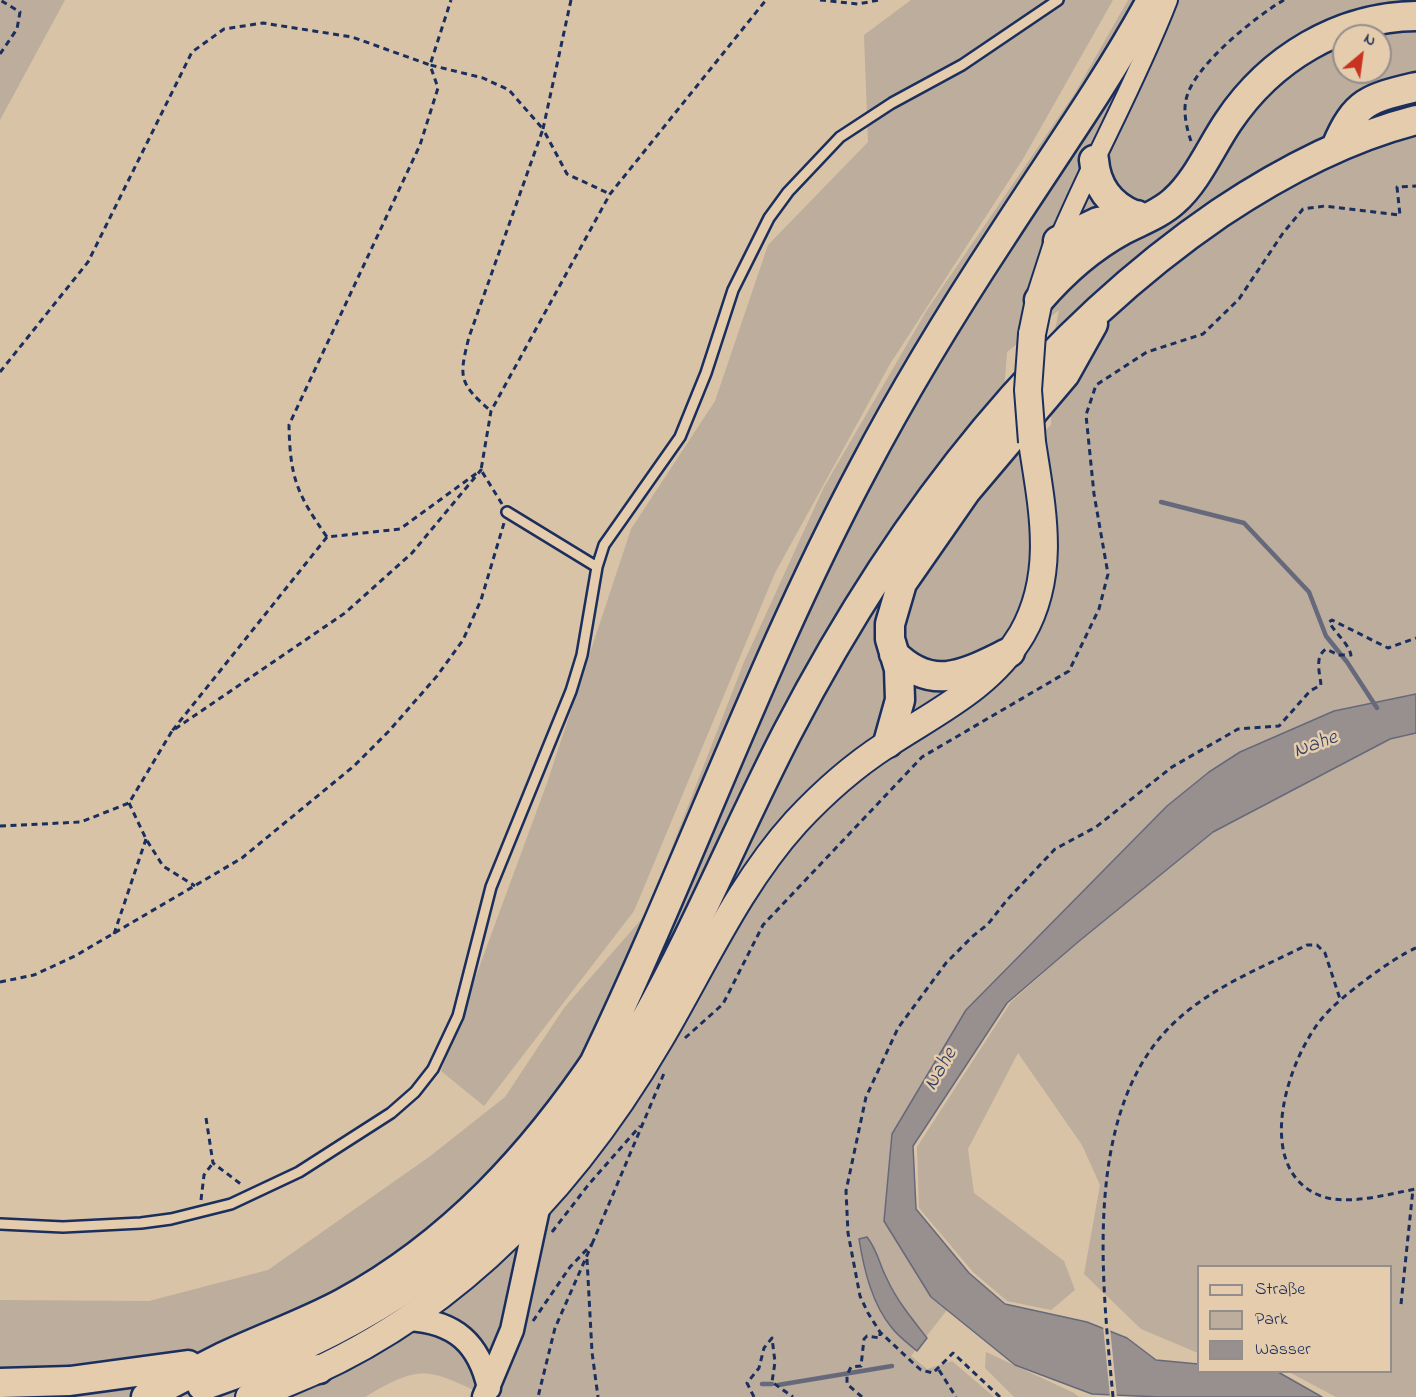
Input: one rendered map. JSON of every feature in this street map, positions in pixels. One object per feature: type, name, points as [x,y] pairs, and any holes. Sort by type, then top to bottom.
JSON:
[{"type":"main road","points":[[593,1066],[639,970],[789,619],[856,481],[934,344],[1088,108],[1152,3]]},
{"type":"main road","points":[[1039,300],[1086,254],[1144,215],[1176,200],[1240,105],[1269,73],[1286,60],[1343,29],[1375,21],[1416,16]]},
{"type":"main road","points":[[1336,147],[1345,125],[1354,112],[1367,102],[1416,87]]},
{"type":"main road","points":[[202,1386],[278,1359],[357,1320],[437,1268],[508,1206],[550,1161],[603,1088],[637,1034],[711,892],[786,735],[854,614],[892,555],[960,461],[1020,388],[1100,308],[1158,258],[1229,207],[1280,176],[1336,147],[1416,120]]},
{"type":"main road","points":[[1094,160],[1097,178],[1105,194],[1118,207],[1144,215]]},
{"type":"main road","points":[[249,1397],[319,1369],[409,1319],[477,1268],[538,1209],[586,1152],[629,1092],[729,918],[775,849],[827,791],[888,743],[962,696],[987,677],[1010,652],[1030,618],[1041,587],[1044,565],[1045,523],[1032,442],[1028,390],[1032,334],[1039,300],[1058,241],[1098,222],[1144,215]]},
{"type":"main road","points":[[888,743],[898,715],[900,700],[898,669],[890,639],[890,624],[902,582],[966,491],[1065,374],[1089,336],[1100,308]]},
{"type":"main road","points":[[894,654],[912,669],[941,677],[962,675],[1010,652]]},
{"type":"main road","points":[[146,1397],[225,1356],[301,1325],[344,1303],[419,1254],[459,1223],[500,1182],[558,1117],[711,892]]},
{"type":"main road","points":[[0,1383],[69,1381],[135,1374],[225,1356]]},
{"type":"main road","points":[[154,1397],[202,1386],[319,1369]]},
{"type":"street","points":[[1058,241],[1094,160],[1137,74],[1152,3]]},
{"type":"street","points":[[487,1393],[512,1330],[538,1209]]},
{"type":"street","points":[[409,1319],[429,1320],[463,1337],[480,1360],[487,1393]]},
{"type":"lane","points":[[0,1224],[41,1227],[161,1221],[231,1204],[299,1172],[391,1113],[415,1092],[433,1069],[458,1016],[491,887],[571,691],[582,655],[597,567],[613,529],[666,461],[680,437],[695,403],[734,290],[769,218],[815,161],[862,120],[962,65],[1058,0]]},
{"type":"lane","points":[[507,512],[597,567]]},
{"type":"path","points":[[0,0],[20,12],[17,29],[0,54]]},
{"type":"path","points":[[327,537],[302,501],[290,461],[289,425],[420,145],[438,88],[430,65],[451,0]]},
{"type":"path","points":[[491,411],[468,392],[461,369],[469,337],[543,129],[572,0]]},
{"type":"path","points":[[172,731],[345,613],[412,553],[480,470],[491,411],[610,194],[766,0]]},
{"type":"path","points":[[820,0],[858,4],[879,0]]},
{"type":"path","points":[[1202,163],[1187,131],[1186,99],[1198,77],[1225,44],[1284,0]]},
{"type":"path","points":[[0,372],[88,262],[192,52],[224,29],[263,22],[352,37],[430,65],[483,78],[510,90],[543,129],[567,174],[610,194]]},
{"type":"path","points":[[1376,213],[1400,215],[1397,187],[1416,186]]},
{"type":"path","points":[[0,826],[81,822],[129,803],[172,731],[327,537],[399,528],[480,470]]},
{"type":"path","points":[[0,982],[33,975],[75,957],[242,858],[354,765],[389,731],[463,640],[481,600],[507,512],[480,470]]},
{"type":"path","points":[[1000,1397],[953,1353],[939,1370],[933,1373],[921,1370],[880,1332],[860,1296],[850,1255],[846,1191],[866,1097],[881,1060],[909,1011],[946,963],[988,924],[1056,849],[1096,827],[1172,767],[1238,729],[1279,726],[1310,691],[1321,685],[1319,657],[1321,652],[1326,649],[1341,655],[1351,655],[1349,648],[1329,622],[1332,620],[1388,648],[1416,638]]},
{"type":"path","points":[[129,803],[146,839],[163,866],[195,886]]},
{"type":"path","points":[[114,934],[146,839]]},
{"type":"path","points":[[1113,1397],[1105,1315],[1104,1232],[1111,1145],[1122,1106],[1138,1070],[1160,1037],[1194,1007],[1241,977],[1307,945],[1317,945],[1325,953],[1340,999]]},
{"type":"path","points":[[1401,1304],[1415,1189],[1343,1200],[1322,1196],[1304,1186],[1286,1164],[1281,1144],[1285,1106],[1297,1059],[1313,1031],[1340,999],[1416,948]]},
{"type":"path","points":[[206,1118],[213,1163],[253,1194]]},
{"type":"path","points":[[547,1239],[589,1184],[643,1124]]},
{"type":"path","points":[[200,1213],[204,1175],[213,1163]]},
{"type":"path","points":[[512,1330],[537,1319],[570,1267],[592,1244],[555,1328],[538,1397]]},
{"type":"path","points":[[586,1257],[592,1353],[598,1397]]},
{"type":"path","points":[[862,1397],[847,1384],[847,1375],[851,1367],[861,1366],[864,1339],[867,1336],[879,1338],[880,1332]]},
{"type":"path","points":[[754,1397],[747,1383],[759,1368],[764,1348],[772,1338],[776,1362],[772,1382],[779,1390],[793,1397]]},
{"type":"path","points":[[939,1370],[956,1397]]},
{"type":"green space","points":[[0,0],[65,0],[0,120]]},
{"type":"green space","points":[[911,0],[1113,0],[1023,159],[890,364],[775,573],[634,911],[484,1106],[441,1071],[547,783],[631,529],[715,401],[768,245],[868,142],[864,35]]},
{"type":"green space","points":[[1128,0],[1416,0],[1416,694],[1334,711],[1240,752],[1209,772],[1167,806],[966,1010],[892,1134],[931,1296],[947,1310],[911,1356],[927,1369],[952,1361],[994,1397],[489,1397],[440,1376],[415,1374],[401,1378],[365,1397],[0,1397],[0,1300],[149,1301],[268,1270],[429,1157],[505,1097],[564,1008],[646,914],[744,662],[824,487],[927,310],[1075,93]],"holes":[[[1059,310],[1053,340],[1051,425],[1011,461],[1004,392],[1007,352]]]},
{"type":"green space","points":[[1416,733],[1416,1397],[1336,1397],[1291,1373],[1392,1373],[1392,1265],[1197,1265],[1197,1353],[1141,1329],[1084,1274],[1100,1185],[1082,1145],[1018,1053],[968,1149],[974,1193],[1064,1261],[1075,1290],[1051,1310],[1007,1301],[973,1272],[919,1208],[917,1147],[1011,1002],[1078,942],[1213,832],[1390,739]]},
{"type":"green space","points":[[986,1352],[1079,1397],[1014,1397],[985,1368]]},
{"type":"water","name":"Nahe","points":[[1416,694],[1416,733],[1390,739],[1213,832],[1078,942],[1007,1003],[913,1146],[916,1209],[969,1273],[1005,1304],[1087,1322],[1127,1338],[1156,1360],[1197,1364],[1197,1373],[1280,1373],[1322,1397],[1159,1397],[1092,1394],[1015,1365],[931,1297],[884,1221],[892,1134],[966,1010],[1167,806],[1209,772],[1240,752],[1334,711]]},
{"type":"water","points":[[867,1237],[896,1295],[927,1338],[917,1351],[892,1328],[874,1297],[866,1274],[859,1239]]},
{"type":"pier","points":[[1103,1325],[1110,1328],[1117,1397],[1110,1397]]},
{"type":"waterway","points":[[1161,502],[1244,523],[1309,592],[1326,636],[1347,662],[1377,708]]},
{"type":"waterway","points":[[778,1385],[892,1366]]},
{"type":"waterway","points":[[762,1384],[772,1384]]}]
